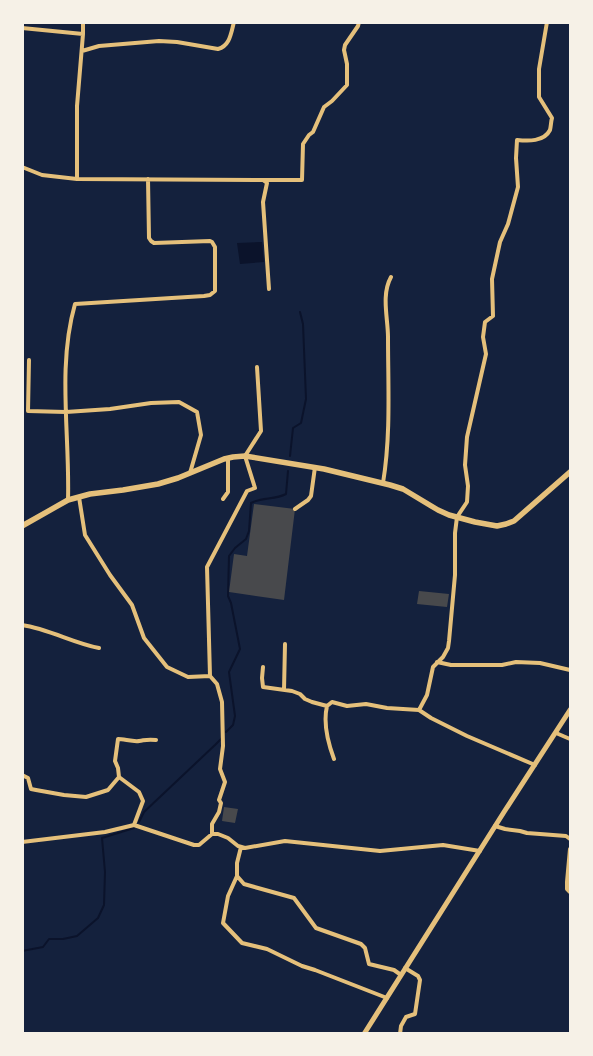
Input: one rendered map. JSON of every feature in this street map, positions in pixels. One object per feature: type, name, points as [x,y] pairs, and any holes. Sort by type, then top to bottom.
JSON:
[{"type":"main road","points":[[22,526],[68,500],[158,484],[178,478],[208,464],[228,458],[245,456],[315,467],[383,483],[403,489],[438,510],[457,517],[497,526],[514,521],[570,472]]},
{"type":"main road","points":[[364,1034],[570,710]]},
{"type":"street","points":[[77,179],[77,106],[83,22]]},
{"type":"street","points":[[82,51],[99,46],[159,42],[177,42],[218,49],[226,45],[231,36],[234,22]]},
{"type":"street","points":[[22,167],[42,175],[77,179],[302,180],[303,144],[313,132],[324,107],[347,85],[347,64],[344,50],[359,22]]},
{"type":"street","points":[[419,710],[427,695],[433,667],[448,648],[451,631],[455,533],[457,517],[466,502],[468,486],[465,465],[467,436],[486,354],[485,322],[493,316],[492,279],[500,242],[508,224],[518,187],[517,140],[531,141],[541,138],[550,130],[552,118],[539,97],[539,69],[547,22]]},
{"type":"street","points":[[22,28],[83,34]]},
{"type":"street","points":[[68,500],[67,355],[71,319],[75,304],[204,296],[210,295],[215,291],[215,246],[212,242],[154,242],[149,238],[148,179]]},
{"type":"street","points":[[263,180],[267,183],[263,202],[268,289]]},
{"type":"street","points":[[383,483],[387,459],[388,410],[388,329],[385,305],[388,282],[391,277]]},
{"type":"street","points":[[29,360],[28,411],[66,412],[179,402],[197,412],[201,435],[190,473]]},
{"type":"street","points":[[212,834],[212,824],[219,812],[221,803],[219,800],[225,782],[220,769],[223,746],[222,702],[217,684],[210,676],[207,566],[247,491],[255,488],[245,456],[261,431],[257,367]]},
{"type":"street","points":[[223,499],[228,492],[228,458]]},
{"type":"street","points":[[295,509],[311,496],[315,467]]},
{"type":"street","points":[[79,497],[84,535],[132,605],[144,638],[167,667],[188,677],[210,676]]},
{"type":"street","points":[[22,625],[42,629],[57,636],[99,648]]},
{"type":"street","points":[[284,690],[285,644]]},
{"type":"street","points":[[437,662],[460,666],[502,665],[516,662],[540,663],[570,670]]},
{"type":"street","points":[[262,668],[262,684],[264,686],[300,694],[305,699],[327,706]]},
{"type":"street","points":[[334,759],[329,745],[325,718],[327,706],[332,702],[347,706],[366,704],[387,708],[419,710],[467,736],[535,765]]},
{"type":"street","points":[[556,733],[570,739]]},
{"type":"street","points":[[22,775],[28,778],[31,789],[86,797],[108,790],[119,777],[115,761],[118,739],[156,740]]},
{"type":"street","points":[[119,777],[139,792],[143,801],[134,825]]},
{"type":"street","points":[[22,842],[105,832],[134,825],[194,845],[200,845],[212,834],[218,834],[245,848],[285,841],[380,851],[443,845],[480,851]]},
{"type":"street","points":[[495,826],[527,833],[566,836],[570,839]]},
{"type":"street","points":[[241,846],[237,863],[238,876],[228,896],[223,923],[242,943],[267,949],[302,966],[387,998]]},
{"type":"street","points":[[570,849],[567,882],[570,892]]},
{"type":"street","points":[[238,876],[244,884],[294,898],[316,928],[361,944],[365,948],[369,964],[394,970],[401,975]]},
{"type":"street","points":[[400,1034],[401,1026],[406,1017],[415,1014],[420,985],[418,976],[405,968]]},
{"type":"water","points":[[262,242],[264,262],[240,264],[237,243]]},
{"type":"building","points":[[254,504],[295,509],[284,600],[229,592],[234,554],[247,556]]},
{"type":"building","points":[[419,591],[449,594],[447,607],[417,604]]},
{"type":"building","points":[[224,807],[238,809],[235,823],[222,821]]},
{"type":"waterway","points":[[290,456],[293,428],[301,423],[306,399],[303,324],[300,312]]},
{"type":"waterway","points":[[226,732],[233,725],[235,716],[229,672],[240,649],[228,596],[229,556],[246,539],[249,531],[251,503],[286,494],[288,471]]},
{"type":"waterway","points":[[139,822],[144,812],[221,739]]},
{"type":"waterway","points":[[22,951],[43,947],[49,939],[77,936],[98,918],[104,905],[105,872],[102,838],[134,828]]}]
